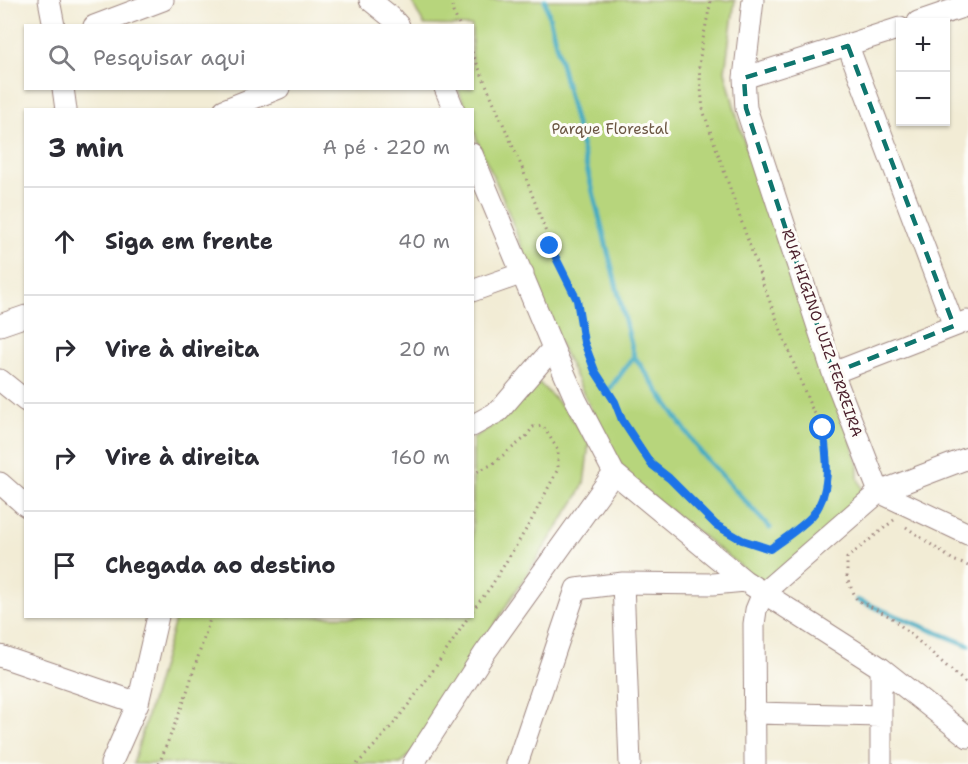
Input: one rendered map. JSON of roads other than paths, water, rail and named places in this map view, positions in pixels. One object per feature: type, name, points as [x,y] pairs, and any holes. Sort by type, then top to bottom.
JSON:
[{"type":"street","points":[[49,0],[54,24]]},
{"type":"street","points":[[99,24],[163,0]]},
{"type":"street","points":[[370,0],[393,17]]},
{"type":"street","name":"RUA HIGINO LUIZ FERREIRA","points":[[753,0],[744,78],[746,108],[833,373],[879,492]]},
{"type":"street","points":[[930,18],[968,5]]},
{"type":"street","points":[[744,78],[896,29]]},
{"type":"street","points":[[833,373],[961,324],[848,46]]},
{"type":"street","points":[[63,90],[66,108]]},
{"type":"street","points":[[229,108],[274,90]]},
{"type":"street","points":[[446,90],[453,108]]},
{"type":"street","points":[[474,159],[576,400],[614,473],[745,581],[881,668],[968,737]]},
{"type":"street","points":[[474,290],[523,273]]},
{"type":"street","points":[[0,325],[24,317]]},
{"type":"street","points":[[474,425],[499,411],[553,348]]},
{"type":"street","points":[[0,380],[24,399]]},
{"type":"street","points":[[755,764],[754,624],[756,610],[763,593],[879,492],[968,458]]},
{"type":"street","points":[[412,764],[484,654],[614,473]]},
{"type":"street","points":[[0,483],[24,504]]},
{"type":"street","points":[[879,492],[968,534]]},
{"type":"street","points":[[518,764],[576,588],[623,583],[713,584],[745,581]]},
{"type":"street","points":[[623,583],[630,764]]},
{"type":"street","points":[[111,764],[138,703],[154,619]]},
{"type":"street","points":[[0,656],[138,703]]},
{"type":"street","points":[[881,668],[881,764]]},
{"type":"street","points":[[754,713],[881,716]]},
{"type":"waterway","points":[[545,0],[634,356],[701,453],[770,528]]},
{"type":"waterway","points":[[606,394],[634,356]]},
{"type":"waterway","points":[[857,600],[968,645]]},
{"type":"park label","name":"Parque Florestal","points":[[610,129]]}]
